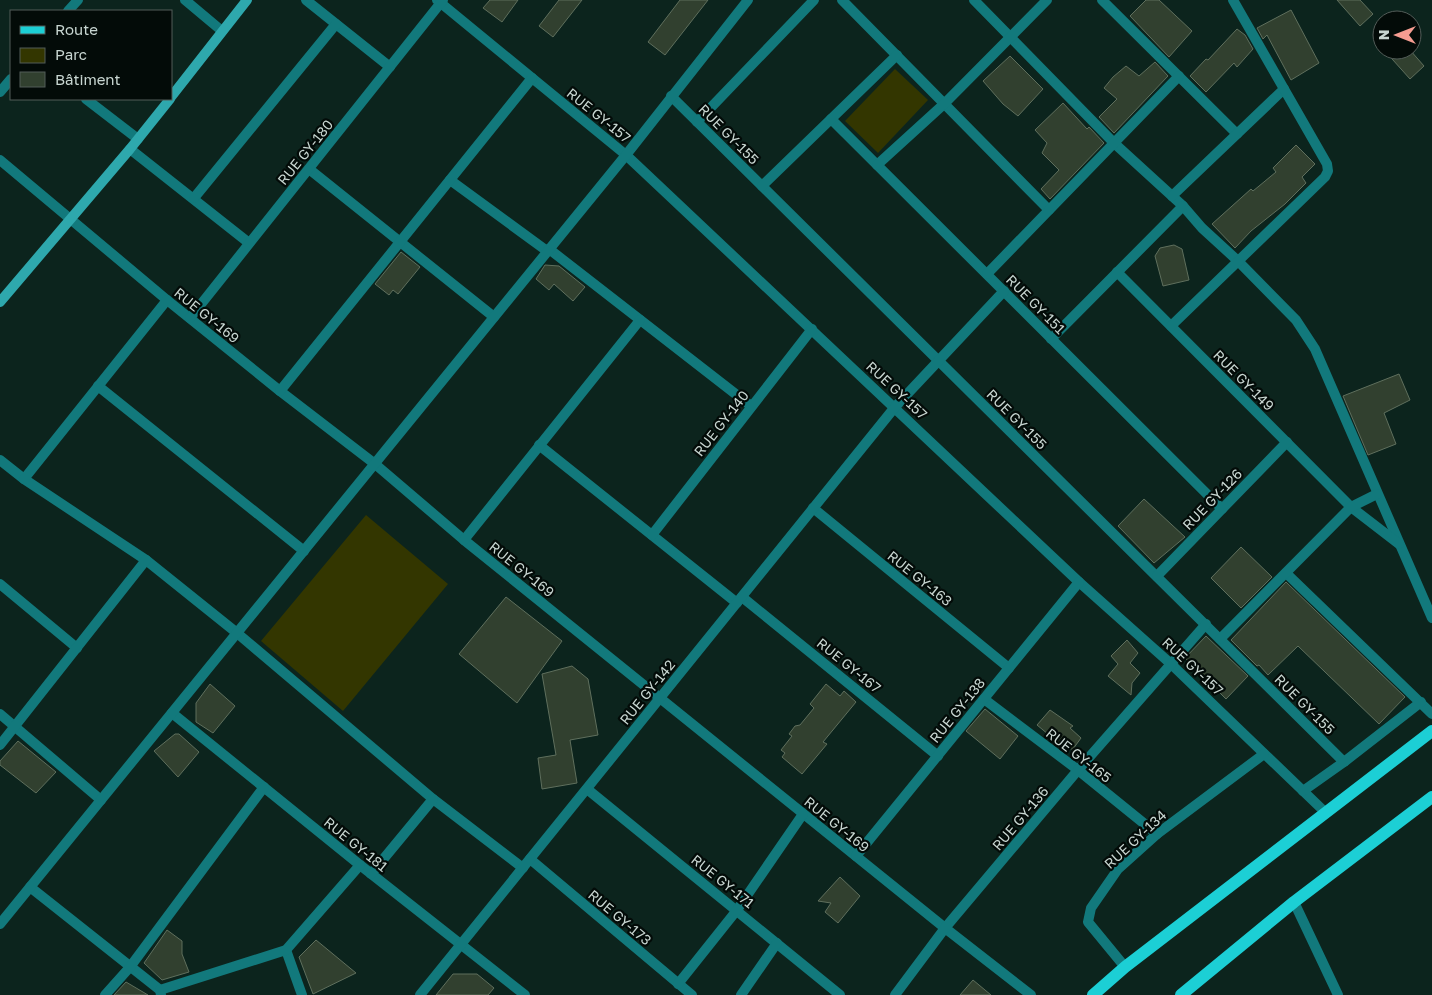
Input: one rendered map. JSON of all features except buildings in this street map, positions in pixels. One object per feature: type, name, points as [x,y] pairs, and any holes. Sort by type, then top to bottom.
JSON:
[{"type":"main road","points":[[1093,995],[1125,967],[1432,731]]},
{"type":"main road","points":[[1181,995],[1294,902],[1432,797]]},
{"type":"street","points":[[185,0],[222,31]]},
{"type":"street","points":[[172,95],[247,0]]},
{"type":"street","points":[[306,0],[390,67]]},
{"type":"street","points":[[0,924],[626,155],[748,0]]},
{"type":"street","points":[[697,122],[814,0]]},
{"type":"street","points":[[842,0],[1049,210]]},
{"type":"street","points":[[974,0],[1114,143],[1183,206],[1202,228],[1238,261],[1296,320],[1315,349],[1432,618]]},
{"type":"street","points":[[877,165],[944,104],[1047,0]]},
{"type":"street","points":[[1102,0],[1237,134]]},
{"type":"street","points":[[1171,326],[1325,177],[1328,171],[1327,164],[1233,0]]},
{"type":"street","name":"RUE GY-180","points":[[190,318],[390,67],[440,1]]},
{"type":"street","name":"RUE GY-157","points":[[440,1],[626,155],[812,328],[1079,582],[1172,664],[1326,813]]},
{"type":"street","points":[[194,198],[336,24]]},
{"type":"street","points":[[762,186],[897,55]]},
{"type":"street","points":[[987,274],[1179,76]]},
{"type":"street","points":[[280,391],[532,78]]},
{"type":"street","points":[[0,92],[10,80]]},
{"type":"street","points":[[1172,196],[1284,89]]},
{"type":"street","name":"RUE GY-155","points":[[671,96],[1344,762]]},
{"type":"street","points":[[87,100],[138,139]]},
{"type":"street","points":[[0,302],[130,149],[168,100]]},
{"type":"street","name":"RUE GY-151","points":[[831,119],[1222,509]]},
{"type":"street","points":[[130,149],[194,198],[249,244]]},
{"type":"street","name":"RUE GY-169","points":[[0,160],[167,300],[375,464],[464,540],[803,814],[1032,995]]},
{"type":"street","points":[[309,169],[494,318]]},
{"type":"street","points":[[450,180],[548,250],[751,406]]},
{"type":"street","points":[[1052,339],[1183,206]]},
{"type":"street","name":"RUE GY-149","points":[[1117,272],[1351,507],[1400,544]]},
{"type":"street","name":"RUE GY-142","points":[[420,995],[895,407],[1004,291]]},
{"type":"street","points":[[24,478],[167,300]]},
{"type":"street","points":[[464,540],[640,320]]},
{"type":"street","name":"RUE GY-140","points":[[652,535],[812,328]]},
{"type":"street","points":[[98,386],[304,551]]},
{"type":"street","name":"RUE GY-126","points":[[1157,576],[1287,442]]},
{"type":"street","name":"RUE GY-167","points":[[539,445],[652,535],[739,600],[938,756]]},
{"type":"street","points":[[0,460],[146,560],[237,633],[433,799],[523,868]]},
{"type":"street","points":[[1220,638],[1351,507],[1378,494]]},
{"type":"street","name":"RUE GY-163","points":[[813,508],[1009,668]]},
{"type":"street","points":[[0,745],[146,560]]},
{"type":"street","points":[[1286,573],[1432,714]]},
{"type":"street","name":"RUE GY-138","points":[[856,856],[1079,582]]},
{"type":"street","points":[[0,584],[77,648]]},
{"type":"street","name":"RUE GY-136","points":[[895,995],[945,928],[1078,770],[1206,624]]},
{"type":"street","name":"RUE GY-165","points":[[984,699],[1078,770],[1157,834]]},
{"type":"street","points":[[1303,791],[1344,762],[1421,702]]},
{"type":"street","name":"RUE GY-181","points":[[172,713],[371,874],[525,995]]},
{"type":"street","points":[[0,714],[101,800]]},
{"type":"street","name":"RUE GY-134","points":[[1125,967],[1088,922],[1091,908],[1118,869],[1157,834],[1264,754]]},
{"type":"street","points":[[105,995],[130,967],[264,787]]},
{"type":"street","name":"RUE GY-171","points":[[587,788],[840,995]]},
{"type":"street","points":[[371,874],[433,799]]},
{"type":"street","points":[[678,984],[737,910],[803,814]]},
{"type":"street","name":"RUE GY-173","points":[[530,859],[692,995]]},
{"type":"street","points":[[30,887],[161,993],[286,950],[360,865]]},
{"type":"street","points":[[1294,902],[1338,995]]},
{"type":"street","points":[[741,995],[777,943]]},
{"type":"street","points":[[286,950],[302,995]]},
{"type":"green space","points":[[895,69],[928,100],[878,153],[845,121]]},
{"type":"green space","points":[[366,515],[448,584],[343,711],[261,641]]}]
